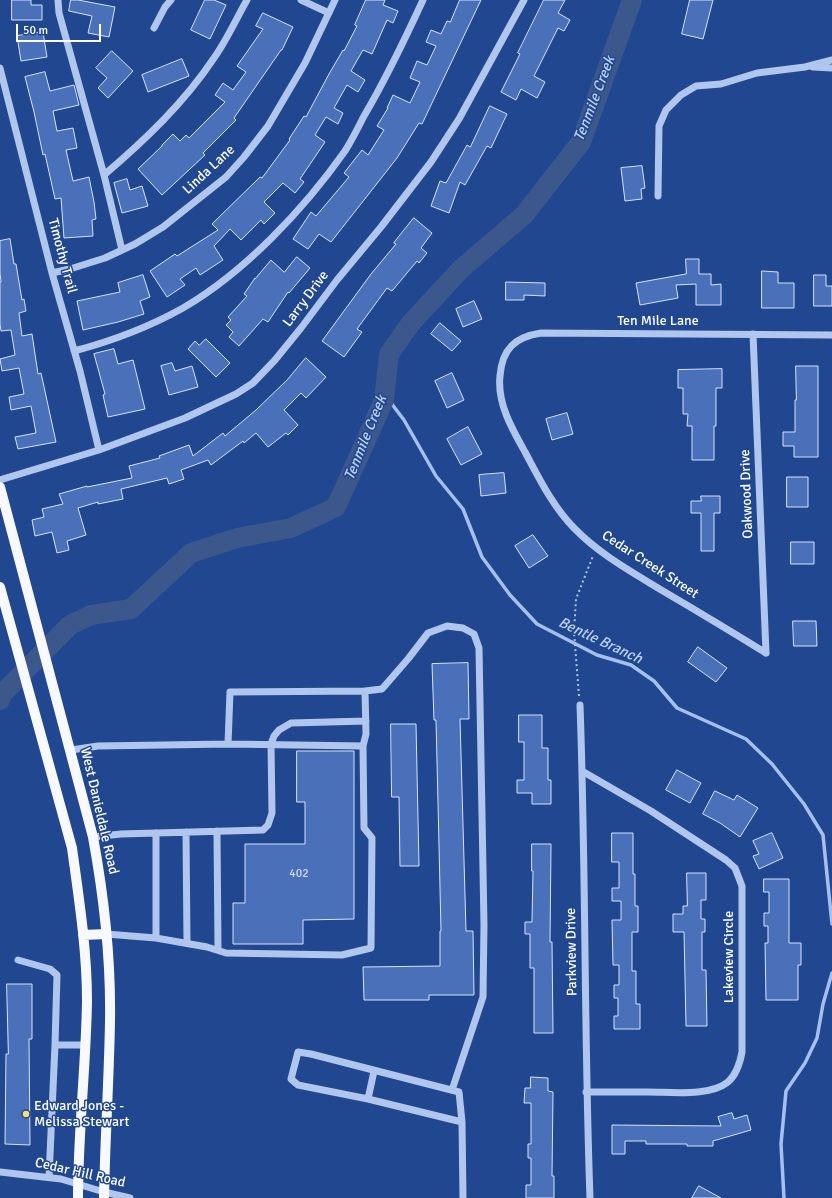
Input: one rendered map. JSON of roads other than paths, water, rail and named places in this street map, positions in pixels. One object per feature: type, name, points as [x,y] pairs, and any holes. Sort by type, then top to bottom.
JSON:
[{"type":"main road","name":"West Danieldale Road","points":[[0,487],[71,750],[93,837],[101,878],[106,934],[110,1020],[104,1195]]},
{"type":"main road","points":[[0,587],[72,848],[83,935],[87,1002],[78,1198]]},
{"type":"main road","points":[[83,935],[106,934]]},
{"type":"street","points":[[58,0],[59,13],[104,175],[122,250]]},
{"type":"street","points":[[154,28],[164,7],[171,0]]},
{"type":"street","points":[[104,175],[129,154],[183,100],[215,58],[247,0]]},
{"type":"street","points":[[301,0],[329,13]]},
{"type":"street","name":"Linda Lane","points":[[52,273],[105,258],[135,244],[163,227],[226,177],[268,126],[305,63],[335,0]]},
{"type":"street","points":[[74,350],[104,343],[139,330],[183,308],[218,284],[259,250],[304,203],[346,150],[373,102],[423,0]]},
{"type":"street","name":"Larry Drive","points":[[0,480],[99,450],[185,418],[236,394],[253,383],[275,360],[301,328],[337,280],[381,227],[431,162],[458,119],[524,0]]},
{"type":"street","points":[[658,196],[659,126],[670,104],[681,95],[696,86],[721,84],[757,73],[805,67],[832,60]]},
{"type":"street","points":[[805,67],[832,68]]},
{"type":"street","name":"Timothy Trail","points":[[0,68],[99,450]]},
{"type":"street","name":"Ten Mile Lane","points":[[500,367],[506,351],[515,342],[528,335],[541,333],[832,335]]},
{"type":"street","name":"Oakwood Drive","points":[[753,334],[766,653]]},
{"type":"street","name":"Cedar Creek Street","points":[[500,367],[499,394],[515,436],[558,509],[573,527],[596,547],[628,570],[766,653]]},
{"type":"street","points":[[228,744],[230,692],[365,691],[382,689],[428,633],[447,626],[463,628],[474,634],[479,648],[484,925],[483,997],[452,1090]]},
{"type":"street","points":[[106,934],[156,938],[207,947],[226,953],[342,955],[371,948],[372,838],[364,828],[363,746],[366,734],[365,691]]},
{"type":"street","name":"Parkview Drive","points":[[580,706],[586,1092],[590,1198]]},
{"type":"street","points":[[93,837],[121,834],[263,830],[268,825],[272,813],[271,744],[274,736],[279,730],[291,723],[366,720]]},
{"type":"street","points":[[71,750],[98,746],[228,744],[363,746]]},
{"type":"street","name":"Lakeview Circle","points":[[582,771],[652,811],[726,860],[735,868],[742,886],[742,1052],[740,1064],[735,1074],[728,1082],[719,1087],[694,1092],[586,1092]]},
{"type":"street","points":[[217,831],[218,950]]},
{"type":"street","points":[[186,832],[187,943]]},
{"type":"street","points":[[156,833],[156,938]]},
{"type":"street","points":[[18,960],[50,968],[57,975],[49,1177]]},
{"type":"street","points":[[55,1045],[85,1045]]},
{"type":"street","points":[[462,1122],[368,1099],[298,1085],[291,1079],[298,1052],[460,1092],[462,1122],[463,1198]]},
{"type":"street","points":[[368,1099],[374,1071]]},
{"type":"street","name":"Cedar Hill Road","points":[[0,1172],[49,1177],[78,1184],[104,1195],[130,1198]]},
{"type":"waterway","name":"Tenmile Creek","points":[[0,700],[2,694],[70,625],[91,615],[131,609],[191,553],[237,538],[291,528],[336,507],[384,400],[389,354],[411,323],[461,269],[524,215],[581,142],[632,0]]},
{"type":"waterway","name":"Bentle Branch","points":[[385,395],[404,420],[436,476],[463,509],[482,557],[510,595],[537,624],[597,655],[631,665],[654,681],[677,708],[746,739],[772,764],[804,804],[823,835],[832,924]]},
{"type":"waterway","name":"Bentle Branch","points":[[784,1198],[781,1144],[786,1091],[805,1063],[817,1038],[823,1004],[832,973]]},
{"type":"place","name":"Edward Jones - Melissa Stewart","points":[[26,1114]]}]
